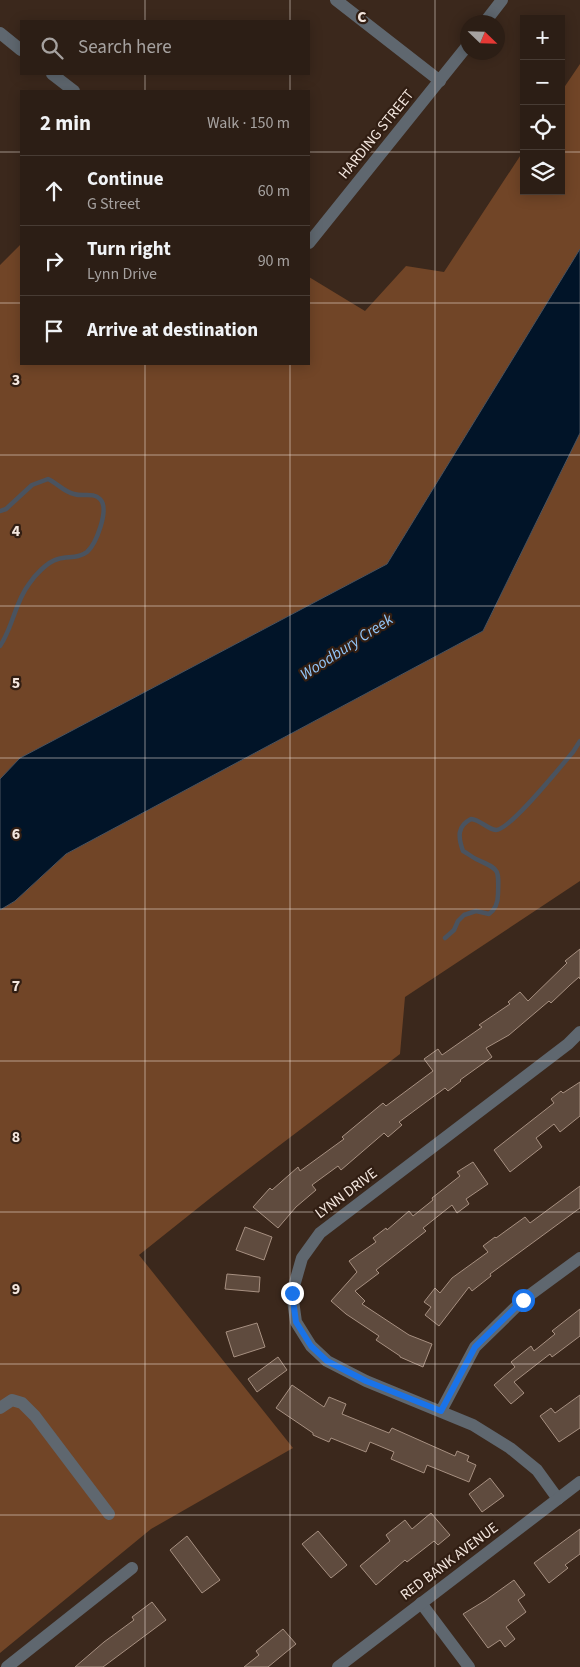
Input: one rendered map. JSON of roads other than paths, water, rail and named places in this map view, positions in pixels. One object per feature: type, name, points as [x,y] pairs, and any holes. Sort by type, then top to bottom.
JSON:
[{"type":"street","points":[[336,0],[440,81]]},
{"type":"street","points":[[490,15],[502,0]]},
{"type":"street","points":[[0,33],[20,49]]},
{"type":"street","name":"HARDING STREET","points":[[310,242],[460,55]]},
{"type":"street","points":[[53,75],[73,90]]},
{"type":"street","name":"LYNN DRIVE","points":[[558,1499],[536,1470],[510,1448],[473,1425],[366,1381],[327,1361],[311,1346],[296,1322],[292,1293],[302,1258],[320,1233],[568,1044],[580,1032]]},
{"type":"street","points":[[441,1411],[475,1347],[523,1300],[580,1258]]},
{"type":"street","points":[[0,1408],[12,1400],[22,1403],[35,1416],[109,1514]]},
{"type":"street","name":"RED BANK AVENUE","points":[[338,1667],[580,1482]]},
{"type":"street","points":[[7,1667],[132,1568]]},
{"type":"street","points":[[421,1603],[469,1667]]},
{"type":"water","name":"Woodbury Creek","points":[[580,249],[580,433],[483,631],[66,854],[15,901],[0,910],[0,779],[20,758],[387,564]]},
{"type":"waterway","points":[[0,511],[6,509],[32,485],[48,479],[70,493],[97,497],[103,504],[101,526],[91,548],[80,556],[62,558],[42,569],[24,591],[0,646]]},
{"type":"waterway","points":[[445,938],[454,930],[458,921],[464,915],[476,911],[489,914],[495,908],[498,900],[498,874],[489,865],[463,851],[460,841],[460,832],[463,825],[471,819],[496,830],[503,827],[535,796],[573,752],[580,741]]}]
